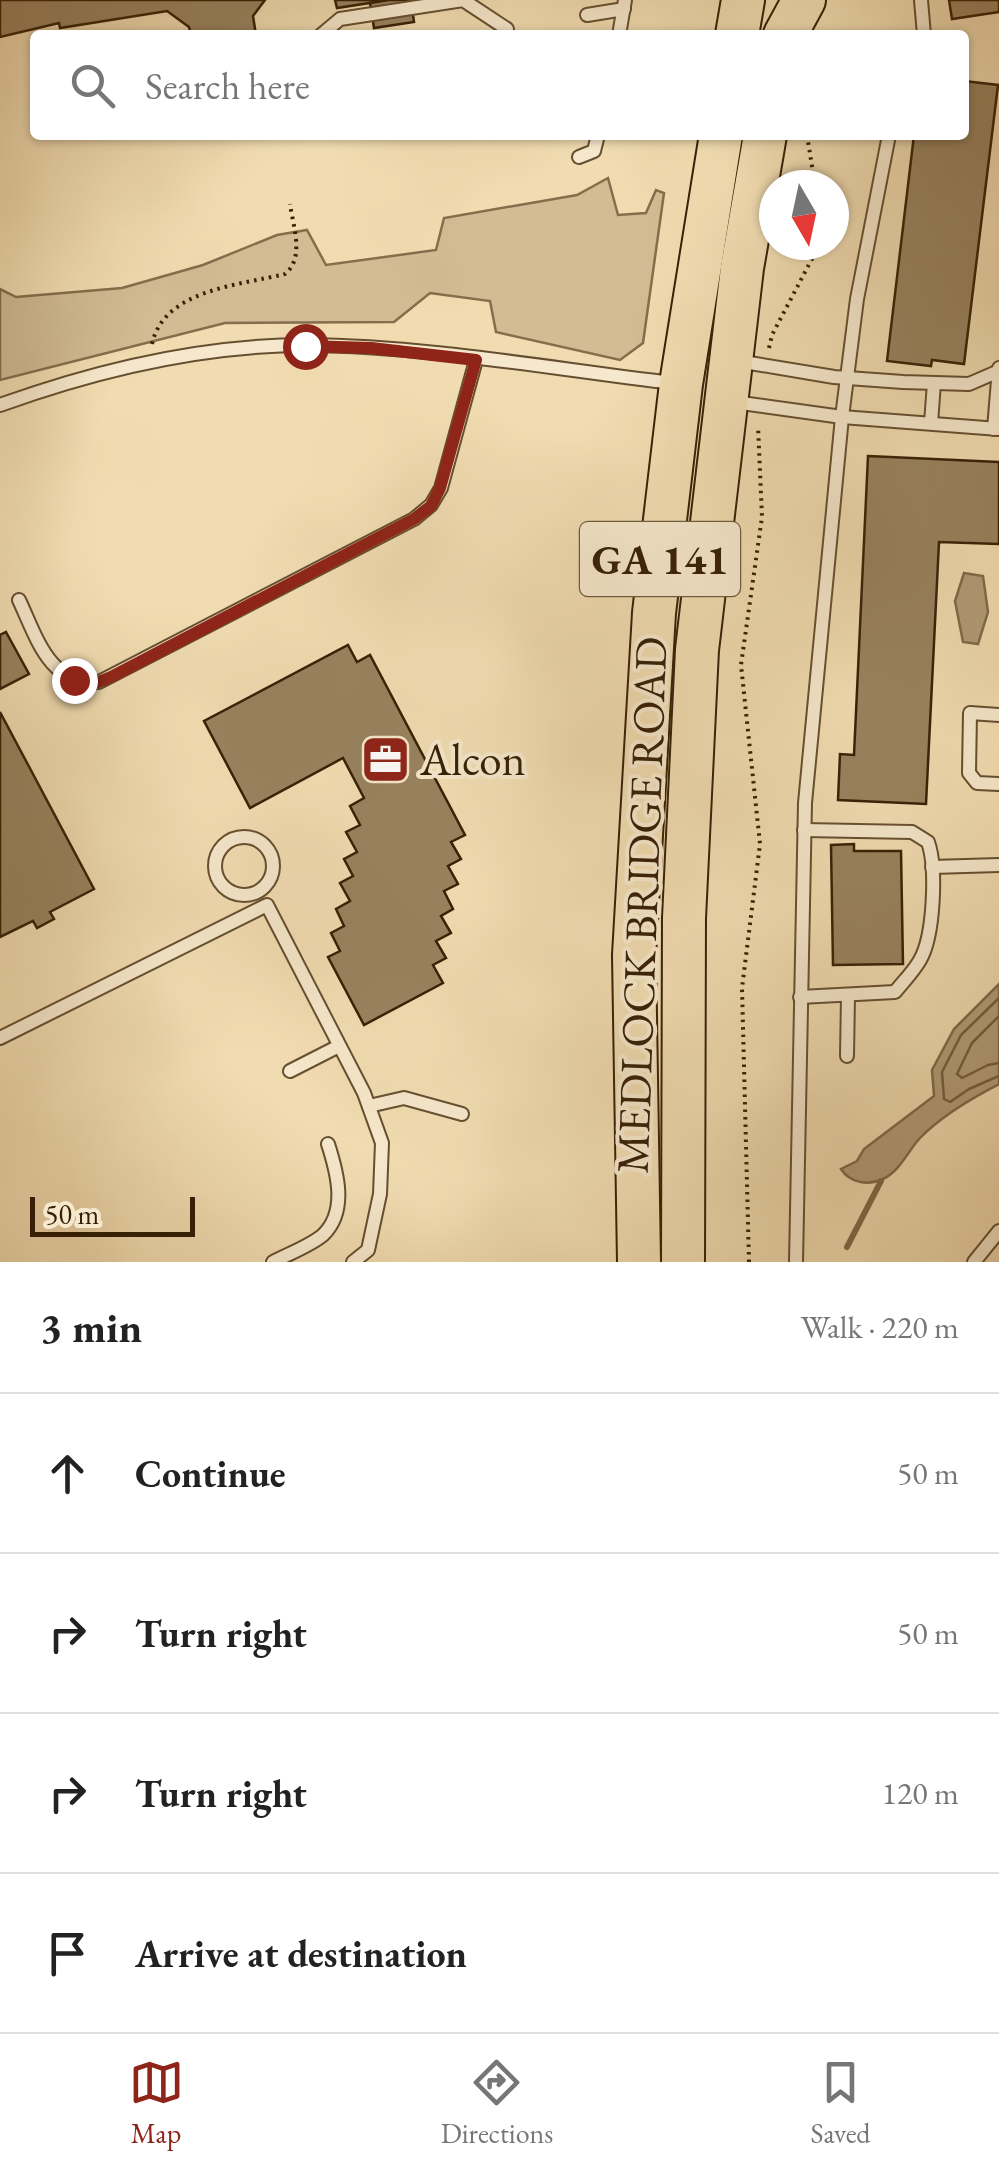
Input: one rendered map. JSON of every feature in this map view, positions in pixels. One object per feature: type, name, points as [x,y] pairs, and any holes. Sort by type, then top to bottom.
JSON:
[{"type":"highway","points":[[785,30],[791,0]]},
{"type":"highway","points":[[787,30],[804,0]]},
{"type":"highway","name":"MEDLOCK BRIDGE ROAD","points":[[640,1262],[634,955],[654,613],[680,384],[720,140]]},
{"type":"highway","name":"MEDLOCK BRIDGE ROAD","points":[[683,1262],[684,918],[696,669],[748,363],[742,268],[764,140]]},
{"type":"lane","points":[[327,30],[340,18],[463,0],[507,28]]},
{"type":"lane","points":[[921,0],[924,30]]},
{"type":"lane","points":[[587,15],[624,4],[620,30]]},
{"type":"lane","points":[[579,157],[594,151],[597,140]]},
{"type":"lane","points":[[796,1262],[804,830],[842,417],[857,299],[888,140]]},
{"type":"lane","points":[[0,405],[106,372],[233,350],[305,346],[371,348],[680,384]]},
{"type":"lane","points":[[19,600],[56,670],[74,680],[99,682],[388,533],[424,513],[436,498],[476,360]]},
{"type":"lane","points":[[742,403],[842,417],[996,429],[999,370],[970,384],[934,383],[848,378],[748,363]]},
{"type":"lane","points":[[931,423],[934,383]]},
{"type":"lane","points":[[999,715],[970,712],[969,772],[977,783],[999,784]]},
{"type":"lane","points":[[800,997],[895,992],[922,958],[930,918],[932,867],[928,842],[912,832],[804,830]]},
{"type":"lane","points":[[240,837],[260,841],[272,856],[272,875],[260,890],[233,894],[218,881],[215,863],[231,840],[240,837]]},
{"type":"lane","points":[[932,867],[999,864]]},
{"type":"lane","points":[[260,890],[340,1046],[382,1142],[380,1194],[368,1250],[353,1262]]},
{"type":"lane","points":[[0,1038],[267,905]]},
{"type":"lane","points":[[847,1056],[848,996]]},
{"type":"lane","points":[[290,1072],[340,1046]]},
{"type":"lane","points":[[369,1106],[404,1098],[462,1114]]},
{"type":"lane","points":[[273,1262],[324,1234],[339,1206],[337,1172],[328,1144]]},
{"type":"lane","points":[[974,1262],[999,1231]]},
{"type":"path","points":[[808,140],[813,170]]},
{"type":"path","points":[[148,364],[154,335],[173,311],[195,295],[286,274],[294,266],[297,258],[290,204]]},
{"type":"path","points":[[748,363],[772,335],[811,260]]},
{"type":"path","points":[[742,403],[762,517],[741,665],[760,844],[742,988],[749,1262]]},
{"type":"shaded area","points":[[608,178],[618,215],[646,213],[656,190],[664,193],[643,343],[620,360],[496,332],[490,301],[430,293],[394,322],[225,323],[0,380],[0,289],[16,297],[122,288],[203,265],[277,235],[307,230],[326,265],[436,250],[444,218],[577,195]]},
{"type":"water","points":[[964,573],[983,576],[988,612],[978,644],[963,642],[955,601]]},
{"type":"water","points":[[999,984],[999,1084],[937,1122],[883,1179],[860,1182],[849,1177],[841,1169],[857,1161],[864,1149],[934,1096],[932,1070],[954,1029]]},
{"type":"building","points":[[0,0],[265,0],[253,16],[255,30],[190,30],[167,11],[60,28],[59,23],[0,37]]},
{"type":"building","points":[[335,0],[389,0],[337,8]]},
{"type":"building","points":[[411,0],[414,22],[374,28],[370,3]]},
{"type":"building","points":[[949,0],[999,0],[999,12],[952,19]]},
{"type":"building","points":[[969,82],[998,85],[964,364],[932,360],[931,366],[887,361],[913,140],[969,140]]},
{"type":"building","points":[[868,456],[999,462],[999,544],[939,542],[926,804],[838,800],[840,754],[854,755]]},
{"type":"building","points":[[6,632],[29,674],[0,689],[0,635]]},
{"type":"building","points":[[348,645],[357,662],[370,655],[465,835],[451,842],[461,859],[448,866],[458,884],[444,891],[453,909],[441,916],[451,933],[436,941],[446,958],[433,965],[443,983],[364,1025],[328,957],[340,951],[331,933],[344,926],[336,909],[350,901],[340,883],[353,876],[344,859],[357,852],[346,832],[360,825],[350,806],[364,798],[343,758],[250,808],[204,721]]},
{"type":"building","points":[[0,712],[94,889],[50,912],[54,919],[37,928],[33,921],[0,937]]},
{"type":"building","points":[[854,844],[854,851],[901,851],[903,964],[833,965],[831,845]]},
{"type":"waterway","points":[[847,1247],[881,1181]]},
{"type":"place","name":"Alcon","points":[[385,759]]},
{"type":"route","points":[[74,680],[99,682],[111,677],[414,519],[431,506],[440,488],[476,360],[371,348],[305,346]]}]
